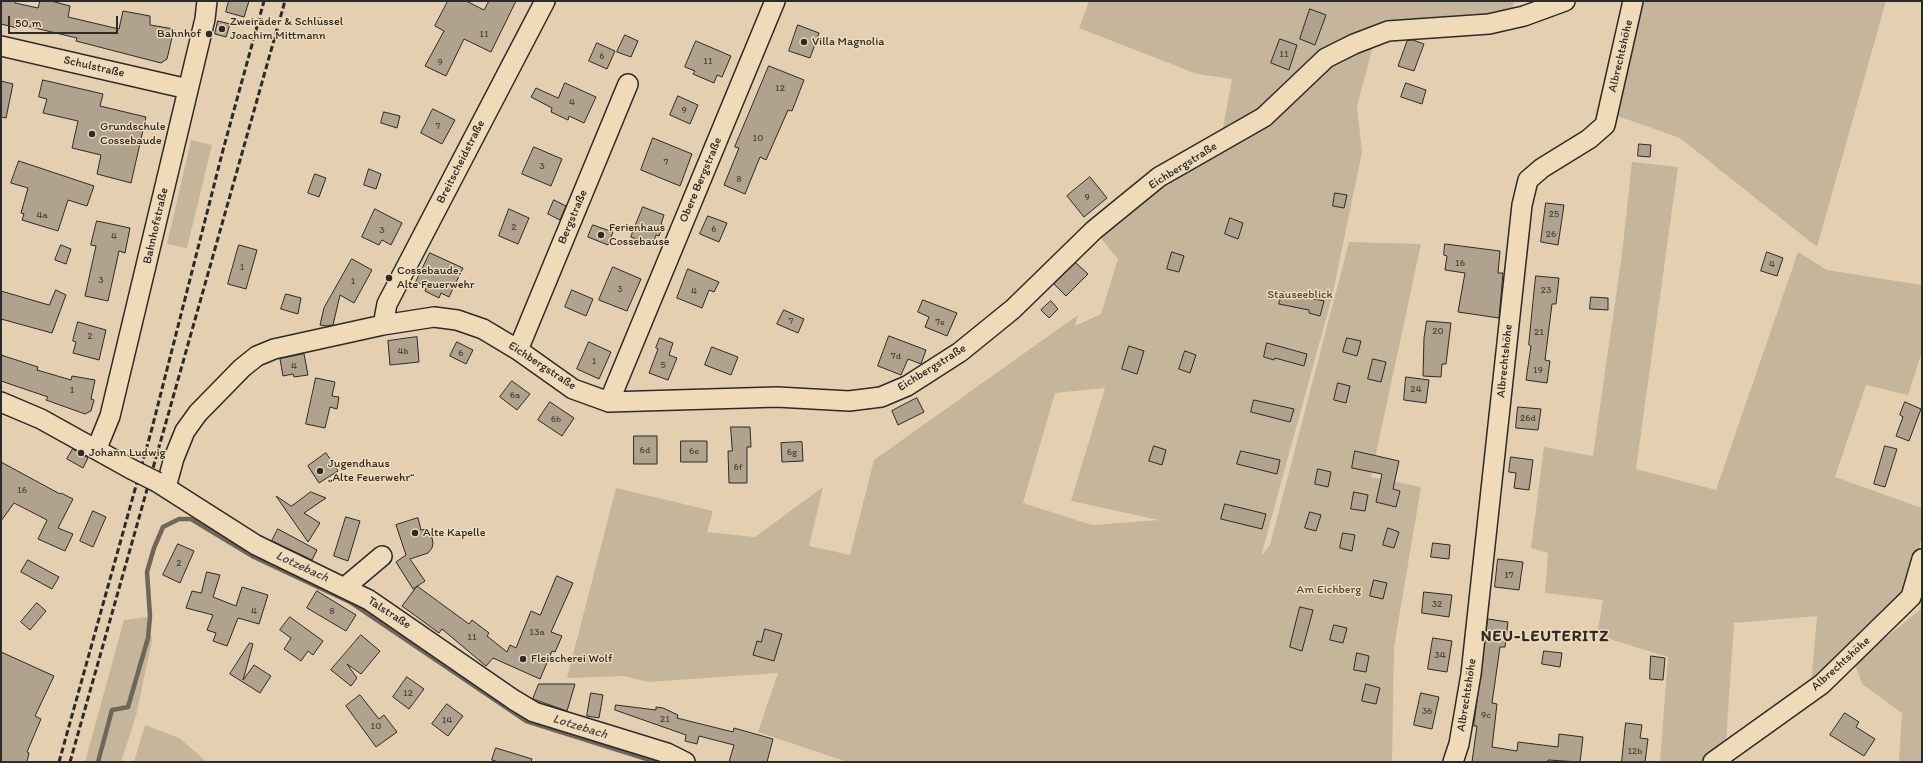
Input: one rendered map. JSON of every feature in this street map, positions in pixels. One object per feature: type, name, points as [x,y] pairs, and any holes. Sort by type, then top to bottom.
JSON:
[{"type":"street","name":"Bahnhofstraße","points":[[97,448],[110,416],[205,19],[207,1]]},
{"type":"street","name":"Breitscheidstraße","points":[[383,325],[388,304],[545,1]]},
{"type":"street","name":"Obere Bergstraße","points":[[609,402],[775,1]]},
{"type":"street","name":"Eichbergstraße","points":[[161,484],[185,431],[198,413],[238,372],[257,356],[274,349],[383,325],[434,317],[457,320],[483,330],[518,350],[573,389],[609,402],[776,397],[848,401],[882,397],[907,386],[960,352],[1014,309],[1094,230],[1159,177],[1264,117],[1326,58],[1354,44],[1388,31],[1489,24],[1524,16],[1565,1]]},
{"type":"street","name":"Albrechtshöhe","points":[[1453,762],[1459,744],[1471,674],[1522,205],[1528,180],[1542,168],[1589,139],[1606,125],[1633,1]]},
{"type":"street","name":"Schulstraße","points":[[1,46],[188,89]]},
{"type":"street","name":"Bergstraße","points":[[518,350],[628,84]]},
{"type":"street","name":"Talstraße","points":[[1,402],[41,419],[97,448],[161,484],[256,545],[369,600],[399,619],[508,696],[534,712],[667,753],[685,762]]},
{"type":"street","points":[[344,588],[382,556]]},
{"type":"street","name":"Albrechtshöhe","points":[[1713,762],[1822,684],[1906,603],[1911,597],[1922,559]]},
{"type":"green space","points":[[1089,1],[1515,1],[1510,13],[1398,24],[1222,133],[1232,79],[1197,74],[1079,28]]},
{"type":"green space","points":[[1643,1],[1886,1],[1817,247],[1680,138],[1615,115]]},
{"type":"green space","points":[[1373,46],[1357,106],[1362,152],[1332,297],[1261,556],[1270,545],[1349,242],[1421,244],[1371,477],[1421,487],[1394,647],[1392,762],[847,762],[758,732],[778,673],[648,682],[624,676],[567,678],[616,488],[713,511],[707,532],[755,537],[823,487],[809,546],[850,555],[874,460],[1078,315],[1075,326],[1101,314],[1118,259],[1099,236],[1158,185],[1262,127],[1344,56]],"holes":[[[1105,388],[1071,501],[1159,520],[1092,525],[1023,503],[1055,393]]]},
{"type":"green space","points":[[191,140],[212,145],[187,248],[167,244]]},
{"type":"green space","points":[[1632,162],[1678,167],[1636,469],[1716,490],[1798,252],[1827,270],[1922,285],[1922,352],[1908,395],[1866,385],[1835,477],[1922,508],[1922,536],[1908,595],[1811,684],[1817,616],[1734,623],[1726,741],[1700,762],[1660,762],[1668,657],[1597,635],[1603,600],[1545,593],[1548,553],[1531,548],[1544,447],[1593,456],[1622,254]]},
{"type":"green space","points":[[1922,608],[1922,762],[1899,762],[1902,713],[1862,684],[1855,663]]},
{"type":"green space","points":[[147,617],[152,640],[136,716],[121,762],[85,762],[124,620]]},
{"type":"green space","points":[[145,725],[179,738],[207,762],[134,762]]},
{"type":"building","points":[[1,1],[15,1],[15,3],[38,8],[40,1],[51,1],[70,6],[68,17],[119,29],[123,11],[150,16],[150,25],[174,29],[167,59],[161,63],[76,41],[77,38],[18,24],[17,28],[1,24]]},
{"type":"building","points":[[229,1],[249,1],[244,17],[226,12]]},
{"type":"building","points":[[448,1],[466,1],[484,10],[489,1],[516,1],[491,52],[464,39],[446,76],[425,66],[444,31],[435,26]]},
{"type":"building","points":[[1310,9],[1326,15],[1315,45],[1300,39]]},
{"type":"building","name":"Zweiräder & Schlüssel Joachim Mittmann","points":[[218,21],[230,24],[226,37],[215,34]]},
{"type":"building","name":"Villa Magnolia","points":[[798,25],[819,33],[810,58],[789,51]]},
{"type":"building","points":[[625,35],[638,41],[631,57],[617,52]]},
{"type":"building","points":[[1280,39],[1297,45],[1289,70],[1271,63]]},
{"type":"building","points":[[1413,40],[1424,44],[1414,71],[1398,66],[1407,41]]},
{"type":"building","points":[[696,41],[731,56],[722,77],[717,75],[714,83],[693,74],[695,71],[685,67]]},
{"type":"building","points":[[597,43],[615,51],[607,69],[589,61]]},
{"type":"building","points":[[769,66],[804,80],[792,111],[788,110],[766,160],[760,157],[745,194],[724,185],[739,148],[735,147]]},
{"type":"building","points":[[43,80],[103,94],[100,106],[146,117],[131,183],[97,174],[101,155],[72,148],[78,121],[43,113],[47,99],[39,97]]},
{"type":"building","points":[[1,81],[13,84],[6,118],[1,117]]},
{"type":"building","points":[[565,83],[596,97],[584,123],[569,116],[568,120],[551,112],[552,108],[531,97],[536,88],[558,98]]},
{"type":"building","points":[[1406,83],[1426,90],[1422,104],[1401,97]]},
{"type":"building","points":[[678,96],[698,105],[690,124],[670,115]]},
{"type":"building","points":[[433,109],[455,120],[442,144],[421,133]]},
{"type":"building","points":[[384,112],[400,116],[397,128],[381,123]]},
{"type":"building","points":[[653,138],[692,154],[680,186],[641,170]]},
{"type":"building","points":[[1639,144],[1651,145],[1650,157],[1638,156]]},
{"type":"building","points":[[534,147],[562,159],[551,186],[522,174]]},
{"type":"building","points":[[19,161],[94,186],[87,206],[68,200],[58,231],[22,220],[24,214],[21,213],[28,188],[11,183]]},
{"type":"building","points":[[369,169],[381,174],[376,189],[364,185]]},
{"type":"building","points":[[315,174],[326,178],[319,197],[308,193]]},
{"type":"building","points":[[1090,177],[1107,198],[1084,217],[1067,196]]},
{"type":"building","points":[[1335,193],[1347,195],[1344,208],[1333,206]]},
{"type":"building","points":[[554,200],[566,206],[560,220],[548,214]]},
{"type":"building","points":[[1546,203],[1564,205],[1558,245],[1541,242]]},
{"type":"building","points":[[643,207],[664,215],[661,224],[663,225],[659,236],[656,235],[652,245],[631,237]]},
{"type":"building","points":[[375,209],[402,223],[391,245],[382,240],[379,245],[362,237]]},
{"type":"building","points":[[509,209],[529,218],[518,244],[499,236]]},
{"type":"building","points":[[708,216],[727,223],[719,242],[700,234]]},
{"type":"building","points":[[1230,218],[1243,223],[1238,239],[1225,234]]},
{"type":"building","points":[[97,221],[130,228],[125,253],[119,251],[108,301],[85,296],[96,246],[91,245]]},
{"type":"building","name":"Ferienhaus Cossebause","points":[[593,225],[613,232],[608,245],[588,237]]},
{"type":"building","points":[[1445,244],[1500,251],[1498,273],[1503,273],[1499,318],[1458,312],[1465,273],[1445,270],[1447,256],[1444,255]]},
{"type":"building","points":[[61,245],[71,249],[66,264],[55,260]]},
{"type":"building","points":[[239,245],[257,250],[246,289],[228,284]]},
{"type":"building","points":[[1172,252],[1184,256],[1179,272],[1167,269]]},
{"type":"building","points":[[1767,252],[1783,258],[1777,276],[1761,271]]},
{"type":"building","points":[[430,253],[463,268],[449,297],[441,293],[439,298],[425,291],[427,286],[416,282]]},
{"type":"building","points":[[352,259],[372,270],[354,303],[340,295],[333,325],[320,325],[324,308]]},
{"type":"building","points":[[1076,263],[1088,274],[1066,296],[1054,284]]},
{"type":"building","points":[[613,267],[641,279],[627,311],[599,300]]},
{"type":"building","points":[[688,269],[719,282],[714,292],[709,290],[702,308],[677,298]]},
{"type":"building","points":[[1536,276],[1559,278],[1556,304],[1552,304],[1545,360],[1550,361],[1547,383],[1526,380],[1531,346],[1529,345]]},
{"type":"building","points":[[56,290],[66,295],[52,333],[1,319],[1,291],[49,305]]},
{"type":"building","points":[[572,290],[593,299],[586,316],[565,307]]},
{"type":"building","points":[[1283,292],[1324,301],[1320,316],[1309,313],[1309,310],[1279,304]]},
{"type":"building","points":[[286,294],[301,298],[298,314],[281,309]]},
{"type":"building","points":[[1591,297],[1608,298],[1608,310],[1590,309]]},
{"type":"building","points":[[923,300],[957,313],[947,336],[925,327],[929,317],[918,312]]},
{"type":"building","points":[[1051,301],[1058,309],[1049,318],[1041,310]]},
{"type":"building","points":[[784,310],[804,319],[798,333],[777,324]]},
{"type":"building","points":[[1427,321],[1451,323],[1446,364],[1442,364],[1441,377],[1423,376],[1424,338]]},
{"type":"building","points":[[78,322],[106,330],[99,360],[73,353],[76,342],[73,341]]},
{"type":"building","points":[[889,336],[926,350],[921,364],[908,359],[901,375],[878,366]]},
{"type":"building","points":[[417,337],[419,362],[390,365],[388,341]]},
{"type":"building","points":[[660,338],[673,343],[669,355],[677,358],[668,380],[649,373],[658,349],[656,348]]},
{"type":"building","points":[[1347,338],[1361,341],[1357,356],[1343,352]]},
{"type":"building","points":[[457,342],[473,350],[466,364],[450,356]]},
{"type":"building","points":[[589,342],[611,352],[599,379],[577,369]]},
{"type":"building","points":[[1267,343],[1307,354],[1304,366],[1275,358],[1274,360],[1264,357]]},
{"type":"building","points":[[1129,346],[1144,351],[1137,374],[1122,369]]},
{"type":"building","points":[[712,347],[738,357],[731,375],[705,365]]},
{"type":"building","points":[[1185,351],[1196,355],[1190,373],[1179,369]]},
{"type":"building","points":[[304,354],[308,375],[294,377],[293,374],[283,376],[280,359]]},
{"type":"building","points":[[1,355],[38,367],[37,370],[71,380],[72,376],[95,380],[91,399],[94,400],[91,411],[85,414],[46,400],[48,397],[1,381]]},
{"type":"building","points":[[1373,359],[1386,362],[1381,382],[1368,379]]},
{"type":"building","points":[[1406,377],[1429,380],[1426,403],[1404,400]]},
{"type":"building","points":[[316,378],[335,382],[332,396],[339,397],[337,409],[330,407],[325,428],[306,424]]},
{"type":"building","points":[[512,381],[530,394],[517,410],[500,397]]},
{"type":"building","points":[[1338,383],[1350,386],[1346,403],[1334,400]]},
{"type":"building","points":[[917,398],[924,412],[898,425],[892,411]]},
{"type":"building","points":[[1254,400],[1294,409],[1290,422],[1251,412]]},
{"type":"building","points":[[550,402],[574,418],[562,436],[538,420]]},
{"type":"building","points":[[1905,402],[1921,409],[1909,441],[1896,436],[1903,417],[1900,415]]},
{"type":"building","points":[[1518,407],[1541,409],[1538,430],[1516,428]]},
{"type":"building","points":[[731,427],[750,427],[751,447],[747,447],[747,483],[729,483],[728,451],[732,451]]},
{"type":"building","points":[[634,436],[657,436],[657,464],[634,464]]},
{"type":"building","points":[[681,441],[707,441],[707,462],[681,462]]},
{"type":"building","points":[[802,442],[803,461],[782,462],[781,443]]},
{"type":"building","points":[[1154,446],[1166,450],[1162,465],[1149,461]]},
{"type":"building","points":[[1885,446],[1897,449],[1885,487],[1874,484]]},
{"type":"building","points":[[73,449],[88,458],[83,468],[67,459]]},
{"type":"building","points":[[1241,451],[1280,460],[1277,474],[1237,464]]},
{"type":"building","points":[[1355,451],[1399,461],[1393,489],[1400,491],[1396,507],[1376,502],[1382,474],[1352,468]]},
{"type":"building","points":[[326,453],[338,471],[319,483],[308,466]]},
{"type":"building","points":[[1511,457],[1533,460],[1529,490],[1514,488],[1516,473],[1509,472]]},
{"type":"building","points":[[1,462],[60,494],[61,493],[73,499],[58,528],[73,534],[65,551],[38,539],[47,520],[14,503],[1,521]]},
{"type":"building","points":[[1318,469],[1331,472],[1328,487],[1315,484]]},
{"type":"building","points":[[311,492],[326,498],[304,513],[320,523],[308,542],[276,496],[291,506]]},
{"type":"building","points":[[1354,492],[1368,495],[1365,511],[1351,509]]},
{"type":"building","points":[[1225,504],[1266,514],[1262,529],[1221,519]]},
{"type":"building","points":[[93,511],[106,517],[93,547],[80,541]]},
{"type":"building","points":[[1310,512],[1321,515],[1316,531],[1305,528]]},
{"type":"building","points":[[346,517],[360,521],[348,561],[334,556]]},
{"type":"building","points":[[418,518],[421,530],[427,529],[428,534],[431,533],[433,543],[432,548],[428,553],[410,559],[425,581],[413,589],[396,562],[406,555],[396,525]]},
{"type":"building","points":[[1388,528],[1399,532],[1394,548],[1383,545]]},
{"type":"building","points":[[278,529],[317,550],[312,560],[272,541]]},
{"type":"building","points":[[1343,533],[1355,535],[1352,551],[1340,548]]},
{"type":"building","points":[[1433,543],[1450,545],[1449,559],[1431,557]]},
{"type":"building","points":[[178,544],[194,551],[180,583],[163,575]]},
{"type":"building","points":[[1498,559],[1523,562],[1519,590],[1495,587]]},
{"type":"building","points":[[28,560],[59,577],[52,589],[21,572]]},
{"type":"building","points":[[207,572],[220,575],[213,597],[236,606],[242,587],[268,595],[259,624],[238,618],[227,646],[213,641],[216,633],[207,630],[213,615],[186,608],[192,591],[201,593]]},
{"type":"building","points":[[557,576],[573,583],[551,632],[562,636],[555,652],[552,651],[540,679],[493,658],[486,666],[442,629],[439,633],[402,606],[417,586],[469,624],[472,620],[489,633],[487,636],[507,652],[510,645],[516,648],[531,611],[540,615]]},
{"type":"building","points":[[1374,580],[1387,583],[1383,599],[1370,596]]},
{"type":"building","points":[[317,591],[356,615],[346,631],[307,608]]},
{"type":"building","points":[[1424,592],[1452,595],[1449,617],[1422,613]]},
{"type":"building","points":[[37,603],[46,611],[30,630],[21,622]]},
{"type":"building","points":[[1300,607],[1313,610],[1302,651],[1290,647]]},
{"type":"building","points":[[290,617],[323,641],[313,655],[308,651],[301,661],[284,649],[291,638],[280,630]]},
{"type":"building","points":[[1488,619],[1508,622],[1505,647],[1500,647],[1492,703],[1497,704],[1492,747],[1517,751],[1518,742],[1558,747],[1559,734],[1583,737],[1580,762],[1548,760],[1548,762],[1472,762],[1477,726],[1474,726]]},
{"type":"building","points":[[1334,625],[1347,628],[1343,643],[1330,640]]},
{"type":"building","points":[[765,629],[782,634],[774,661],[753,655],[757,641],[761,642]]},
{"type":"building","points":[[361,635],[380,651],[361,674],[347,664],[357,678],[351,686],[331,670]]},
{"type":"building","points":[[1433,638],[1452,641],[1447,672],[1428,669]]},
{"type":"building","points":[[250,643],[253,644],[243,680],[254,665],[271,676],[260,693],[230,674]]},
{"type":"building","points":[[1544,651],[1562,653],[1560,667],[1542,664]]},
{"type":"building","points":[[1,652],[54,676],[35,716],[41,719],[27,752],[29,753],[27,762],[1,762]]},
{"type":"building","points":[[1357,653],[1369,656],[1366,672],[1354,670]]},
{"type":"building","points":[[1651,656],[1665,658],[1663,680],[1650,679]]},
{"type":"building","points":[[407,677],[424,689],[409,709],[393,697]]},
{"type":"building","points":[[539,684],[575,684],[567,711],[533,699]]},
{"type":"building","points":[[1366,684],[1380,688],[1376,704],[1362,701]]},
{"type":"building","points":[[591,693],[603,695],[599,718],[587,716]]},
{"type":"building","points":[[1421,693],[1439,697],[1432,729],[1414,725]]},
{"type":"building","points":[[360,695],[379,719],[384,715],[397,732],[376,747],[346,706]]},
{"type":"building","points":[[447,704],[463,716],[448,736],[432,724]]},
{"type":"building","points":[[616,705],[656,710],[656,707],[663,708],[678,715],[677,718],[733,732],[734,728],[773,739],[767,762],[729,762],[734,745],[699,736],[697,744],[685,741],[686,735],[615,710]]},
{"type":"building","points":[[1845,713],[1859,722],[1856,727],[1875,739],[1864,756],[1830,735]]},
{"type":"building","points":[[1626,723],[1642,725],[1640,738],[1648,739],[1645,762],[1622,762]]},
{"type":"building","points":[[496,748],[532,759],[531,762],[499,762],[492,760]]},
{"type":"waterway","name":"Lotzebach","points":[[98,762],[112,710],[128,707],[148,638],[150,616],[147,572],[154,548],[163,527],[179,519],[191,519],[254,557],[350,602],[526,721],[656,762]]},
{"type":"railway","points":[[59,762],[151,432],[223,150],[264,1]]},
{"type":"railway","points":[[70,762],[285,1]]},
{"type":"place","name":"Zweiräder & Schlüssel Joachim Mittmann","points":[[222,29]]},
{"type":"place","name":"Bahnhof","points":[[209,34]]},
{"type":"place","name":"Villa Magnolia","points":[[804,42]]},
{"type":"place","name":"Grundschule Cossebaude","points":[[92,134]]},
{"type":"place","name":"Ferienhaus Cossebause","points":[[601,235]]},
{"type":"place","name":"Cossebaude, Alte Feuerwehr","points":[[389,278]]},
{"type":"place","name":"Johann Ludwig","points":[[81,453]]},
{"type":"place","name":"Jugendhaus „Alte Feuerwehr“","points":[[320,471]]},
{"type":"place","name":"Alte Kapelle","points":[[415,533]]},
{"type":"place","name":"Fleischerei Wolf","points":[[523,659]]},
{"type":"district","name":"NEU-LEUTERITZ","points":[[1545,637]]},
{"type":"park label","name":"Stauseeblick","points":[[1300,295]]},
{"type":"park label","name":"Am Eichberg","points":[[1329,590]]}]
